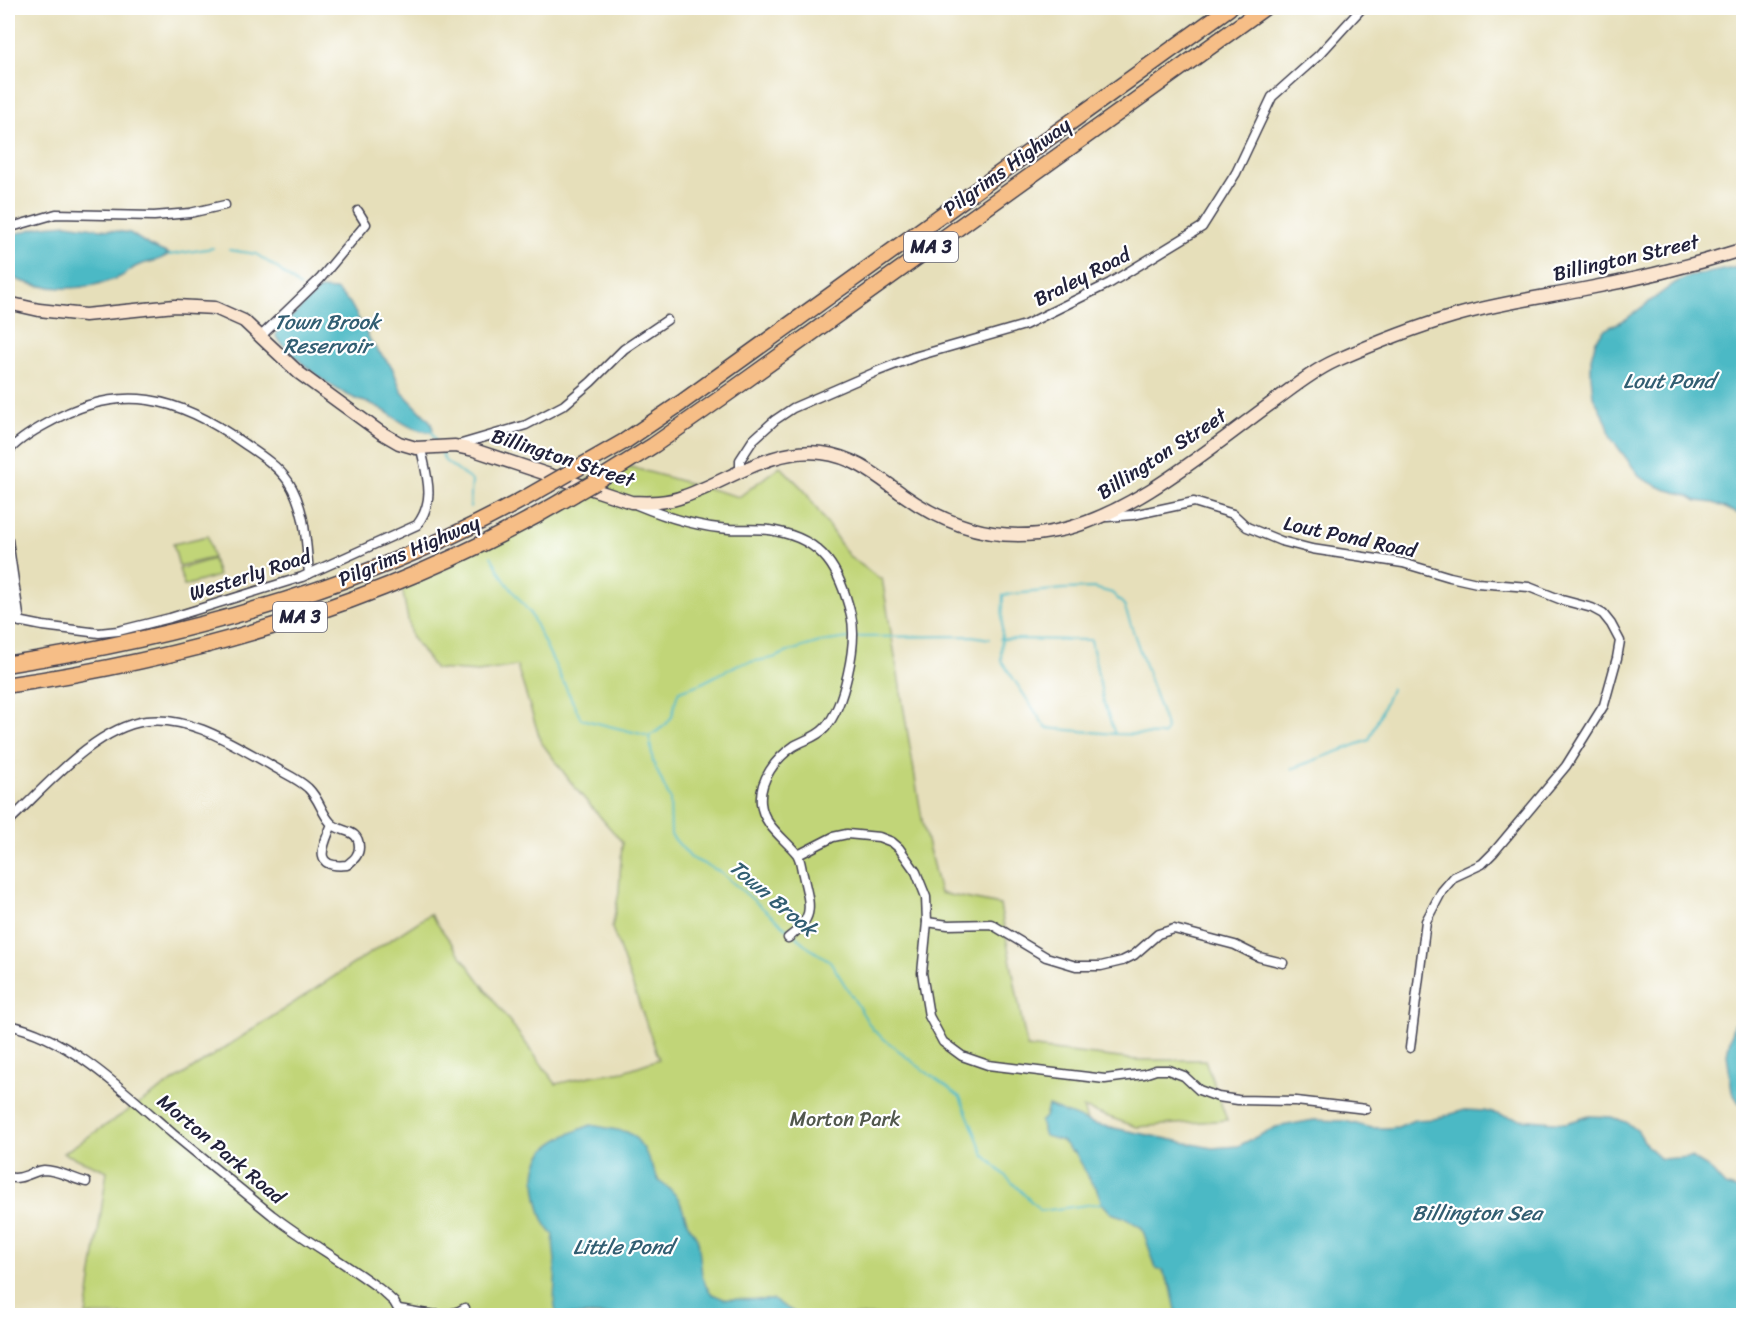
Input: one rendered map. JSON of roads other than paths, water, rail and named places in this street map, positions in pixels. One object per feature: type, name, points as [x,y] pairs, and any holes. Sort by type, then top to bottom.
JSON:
[{"type":"highway","name":"Pilgrims Highway","points":[[8,664],[84,652],[170,634],[286,600],[339,582],[447,537],[548,485],[625,441],[681,403],[1229,8]]},
{"type":"highway","name":"Pilgrims Highway","points":[[8,686],[104,670],[186,651],[330,607],[474,547],[538,515],[654,445],[1264,8]]},
{"type":"street","name":"Braley Road","points":[[740,470],[740,460],[753,440],[775,420],[793,408],[878,370],[914,357],[1025,325],[1110,283],[1202,227],[1236,173],[1272,97],[1319,55],[1362,8]]},
{"type":"street","points":[[8,228],[56,214],[154,216],[190,213],[225,205]]},
{"type":"street","points":[[261,336],[320,279],[366,224],[358,211]]},
{"type":"street","name":"Billington Street","points":[[8,303],[47,311],[85,315],[175,306],[215,308],[244,321],[299,373],[380,432],[403,444],[424,449],[451,447],[496,457],[631,502],[654,503],[684,497],[740,470],[768,460],[800,453],[832,455],[866,468],[908,499],[962,526],[984,533],[1017,535],[1071,528],[1101,517],[1158,484],[1315,372],[1356,352],[1454,316],[1605,285],[1743,249]]},
{"type":"street","points":[[451,447],[526,425],[564,405],[624,349],[667,320]]},
{"type":"street","points":[[8,452],[20,441],[57,418],[100,401],[140,398],[164,402],[186,410],[230,434],[268,460],[283,474],[294,492],[300,509],[309,574]]},
{"type":"street","name":"Westerly Road","points":[[8,619],[99,633],[118,631],[170,618],[309,574],[417,525],[425,514],[429,502],[424,449]]},
{"type":"street","points":[[631,502],[665,515],[715,527],[775,531],[796,538],[814,547],[828,558],[839,575],[850,610],[854,633],[845,681],[830,722],[823,730],[787,751],[773,766],[763,785],[761,801],[766,819],[798,855],[810,900],[807,917],[798,931],[788,938]]},
{"type":"street","name":"Lout Pond Road","points":[[1101,517],[1133,515],[1194,502],[1233,514],[1247,527],[1281,541],[1312,549],[1403,563],[1477,583],[1529,588],[1592,608],[1604,614],[1611,624],[1620,641],[1604,705],[1566,766],[1494,852],[1482,864],[1454,878],[1442,891],[1426,921],[1410,1048]]},
{"type":"street","points":[[8,540],[20,622]]},
{"type":"street","points":[[8,822],[68,765],[92,746],[127,726],[153,721],[175,722],[204,729],[292,777],[307,788],[318,800],[332,824],[351,832],[358,841],[356,857],[347,865],[332,865],[322,854],[323,842],[332,824]]},
{"type":"street","points":[[798,855],[842,834],[866,834],[890,841],[899,848],[920,880],[926,897],[927,922],[922,973],[929,1016],[939,1036],[948,1047],[970,1060],[988,1065],[1105,1079],[1168,1070],[1184,1076],[1199,1090],[1218,1097],[1238,1100],[1296,1101],[1366,1109]]},
{"type":"street","points":[[927,922],[948,925],[991,924],[1046,957],[1076,966],[1101,966],[1122,961],[1137,952],[1158,934],[1174,929],[1235,945],[1259,957],[1283,963]]},
{"type":"street","name":"Morton Park Road","points":[[8,1024],[57,1042],[97,1070],[133,1097],[202,1158],[275,1217],[374,1284],[401,1312]]},
{"type":"street","points":[[8,1177],[22,1177],[40,1170],[49,1170],[86,1182]]},
{"type":"street","points":[[401,1312],[441,1315],[463,1312]]},
{"type":"water","points":[[67,224],[130,233],[150,246],[169,254],[161,259],[135,267],[120,277],[78,287],[35,285],[8,276],[8,236],[43,226]]},
{"type":"water","name":"Lout Pond","points":[[1744,266],[1743,516],[1714,503],[1697,501],[1687,495],[1664,489],[1641,478],[1611,438],[1607,423],[1593,396],[1591,358],[1596,340],[1604,330],[1626,319],[1675,283],[1687,277]]},
{"type":"water","name":"Town Brook Reservoir","points":[[320,289],[336,290],[350,303],[373,345],[392,367],[402,392],[430,421],[432,432],[410,427],[373,404],[345,394],[303,364],[276,337],[277,331]]},
{"type":"water","points":[[1743,1014],[1743,1109],[1732,1092],[1727,1054],[1733,1025]]},
{"type":"water","name":"Billington Sea","points":[[1048,1106],[1094,1124],[1212,1148],[1238,1146],[1276,1127],[1314,1120],[1345,1121],[1372,1128],[1387,1128],[1465,1110],[1484,1111],[1519,1119],[1566,1123],[1589,1116],[1611,1117],[1626,1122],[1638,1131],[1647,1146],[1661,1159],[1691,1157],[1709,1168],[1725,1186],[1743,1191],[1743,1315],[1177,1315],[1171,1287],[1162,1270],[1156,1268],[1142,1228],[1126,1218],[1111,1213],[1102,1203],[1096,1187],[1075,1152],[1071,1151],[1062,1141],[1045,1136],[1040,1122],[1045,1117]]},
{"type":"water","name":"Little Pond","points":[[591,1125],[627,1132],[635,1137],[644,1149],[659,1181],[679,1199],[688,1224],[698,1239],[702,1275],[712,1294],[724,1299],[773,1300],[799,1315],[557,1315],[554,1302],[554,1235],[545,1224],[540,1211],[535,1171],[538,1160],[553,1143]]},
{"type":"waterway","name":"Town Brook","points":[[169,255],[213,248]]},
{"type":"waterway","name":"Town Brook","points":[[229,250],[256,254],[300,287]]},
{"type":"waterway","name":"Town Brook","points":[[432,432],[436,441]]},
{"type":"waterway","name":"Town Brook","points":[[441,452],[445,461],[472,481],[470,507]]},
{"type":"waterway","name":"Town Brook","points":[[491,556],[505,581],[530,613],[581,719],[649,736],[653,762],[670,799],[671,835],[691,858],[719,871],[791,932]]},
{"type":"waterway","points":[[1094,588],[1112,593],[1124,605],[1165,723],[1166,731],[1163,735],[1115,734],[1046,728],[1001,660],[1003,595],[1094,588]]},
{"type":"waterway","points":[[855,637],[972,636],[990,639]]},
{"type":"waterway","points":[[649,736],[662,728],[670,719],[679,691],[700,684],[739,664],[773,658],[820,642],[849,638]]},
{"type":"waterway","points":[[1000,639],[1091,640],[1104,704],[1115,734]]},
{"type":"waterway","points":[[1291,769],[1369,740],[1391,689]]},
{"type":"waterway","name":"Town Brook","points":[[796,936],[809,948],[830,961],[873,1030],[960,1097],[984,1155],[1041,1211],[1102,1203]]},
{"type":"park label","name":"Morton Park","points":[[845,1119]]}]
